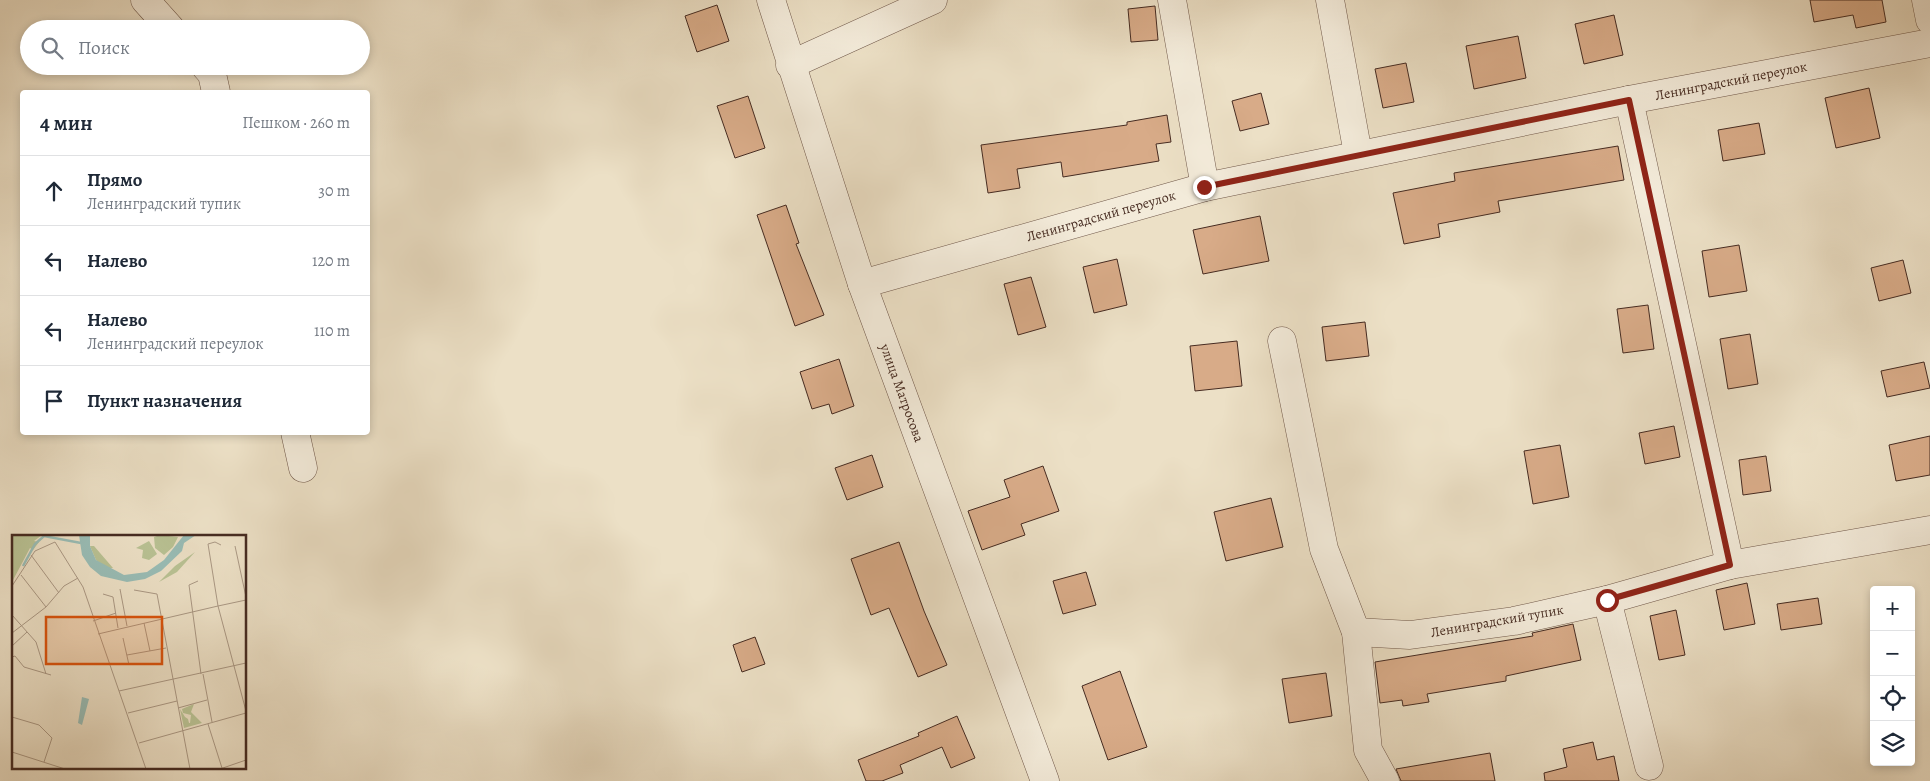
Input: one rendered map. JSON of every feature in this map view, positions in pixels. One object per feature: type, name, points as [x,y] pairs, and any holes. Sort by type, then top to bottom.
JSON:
[{"type":"street","points":[[145,0],[163,20]]},
{"type":"street","name":"улица Матросова","points":[[771,0],[862,284],[1045,781]]},
{"type":"street","points":[[790,64],[933,0]]},
{"type":"street","points":[[1172,0],[1204,187]]},
{"type":"street","points":[[1330,0],[1358,154]]},
{"type":"street","points":[[1926,0],[1930,20]]},
{"type":"street","name":"Ленинградский переулок","points":[[862,284],[1204,187],[1629,100],[1930,43]]},
{"type":"street","points":[[212,75],[216,90]]},
{"type":"street","points":[[1629,100],[1730,565]]},
{"type":"street","points":[[1282,341],[1324,549],[1356,632],[1368,750],[1385,781]]},
{"type":"street","points":[[295,435],[303,468]]},
{"type":"street","name":"Ленинградский тупик","points":[[1356,632],[1410,635],[1514,621],[1607,600],[1730,565],[1930,530]]},
{"type":"street","points":[[1607,600],[1650,766]]},
{"type":"building","points":[[1810,0],[1882,0],[1886,22],[1856,28],[1853,15],[1814,22]]},
{"type":"building","points":[[717,5],[729,41],[697,52],[685,16]]},
{"type":"building","points":[[1155,6],[1158,40],[1131,42],[1128,9]]},
{"type":"building","points":[[1614,15],[1623,55],[1584,64],[1575,24]]},
{"type":"building","points":[[1518,36],[1526,78],[1474,89],[1466,46]]},
{"type":"building","points":[[1406,63],[1414,102],[1383,108],[1375,69]]},
{"type":"building","points":[[1869,88],[1880,138],[1836,148],[1825,98]]},
{"type":"building","points":[[1261,93],[1269,124],[1240,131],[1232,101]]},
{"type":"building","points":[[748,96],[765,148],[735,158],[717,106]]},
{"type":"building","points":[[1167,115],[1171,142],[1156,144],[1159,161],[1063,177],[1061,162],[1017,169],[1020,188],[988,193],[981,145],[1127,125],[1127,122]]},
{"type":"building","points":[[1759,123],[1765,154],[1723,161],[1718,130]]},
{"type":"building","points":[[1618,146],[1624,180],[1498,201],[1500,212],[1438,224],[1440,237],[1404,244],[1393,193],[1455,181],[1454,173]]},
{"type":"building","points":[[786,205],[799,243],[796,244],[824,315],[795,326],[757,215]]},
{"type":"building","points":[[1260,216],[1269,261],[1203,274],[1193,230]]},
{"type":"building","points":[[1739,245],[1747,291],[1709,297],[1702,251]]},
{"type":"building","points":[[1117,259],[1127,305],[1094,313],[1083,267]]},
{"type":"building","points":[[1903,260],[1911,293],[1879,301],[1871,268]]},
{"type":"building","points":[[1031,277],[1046,327],[1018,335],[1004,284]]},
{"type":"building","points":[[1648,305],[1654,349],[1623,353],[1617,309]]},
{"type":"building","points":[[1365,322],[1369,356],[1326,361],[1322,327]]},
{"type":"building","points":[[1750,334],[1758,384],[1728,389],[1720,339]]},
{"type":"building","points":[[1237,341],[1242,386],[1195,391],[1190,346]]},
{"type":"building","points":[[839,359],[854,406],[832,414],[829,404],[812,409],[800,372]]},
{"type":"building","points":[[1924,362],[1930,388],[1887,397],[1881,371]]},
{"type":"building","points":[[1674,426],[1680,457],[1645,464],[1639,433]]},
{"type":"building","points":[[1930,436],[1930,475],[1896,481],[1889,445]]},
{"type":"building","points":[[1560,445],[1569,497],[1533,504],[1524,451]]},
{"type":"building","points":[[872,455],[883,487],[847,500],[835,468]]},
{"type":"building","points":[[1766,456],[1771,491],[1743,495],[1739,460]]},
{"type":"building","points":[[1043,466],[1059,511],[1021,524],[1025,535],[982,550],[968,511],[1010,497],[1004,480]]},
{"type":"building","points":[[1271,498],[1283,547],[1226,561],[1214,512]]},
{"type":"building","points":[[899,542],[924,611],[947,665],[918,677],[889,608],[871,615],[851,559]]},
{"type":"building","points":[[1086,572],[1096,605],[1063,614],[1053,581]]},
{"type":"building","points":[[1747,583],[1755,624],[1724,630],[1716,590]]},
{"type":"building","points":[[1818,598],[1822,624],[1781,630],[1777,604]]},
{"type":"building","points":[[1676,610],[1685,655],[1659,660],[1650,616]]},
{"type":"building","points":[[1573,624],[1581,660],[1506,676],[1506,681],[1427,694],[1429,702],[1403,706],[1402,700],[1380,703],[1375,662],[1533,636],[1532,633]]},
{"type":"building","points":[[755,637],[765,664],[742,672],[733,645]]},
{"type":"building","points":[[1120,671],[1147,747],[1108,760],[1082,686]]},
{"type":"building","points":[[1326,673],[1332,716],[1289,723],[1282,679]]},
{"type":"building","points":[[957,716],[975,758],[951,768],[942,747],[900,765],[903,773],[882,781],[866,781],[858,760],[919,736],[918,733]]},
{"type":"building","points":[[1593,742],[1597,760],[1614,756],[1619,781],[1545,781],[1544,773],[1567,767],[1563,749]]},
{"type":"building","points":[[1490,753],[1495,781],[1401,781],[1396,769]]},
{"type":"route","points":[[1204,187],[1629,100],[1730,565],[1607,600]]}]
